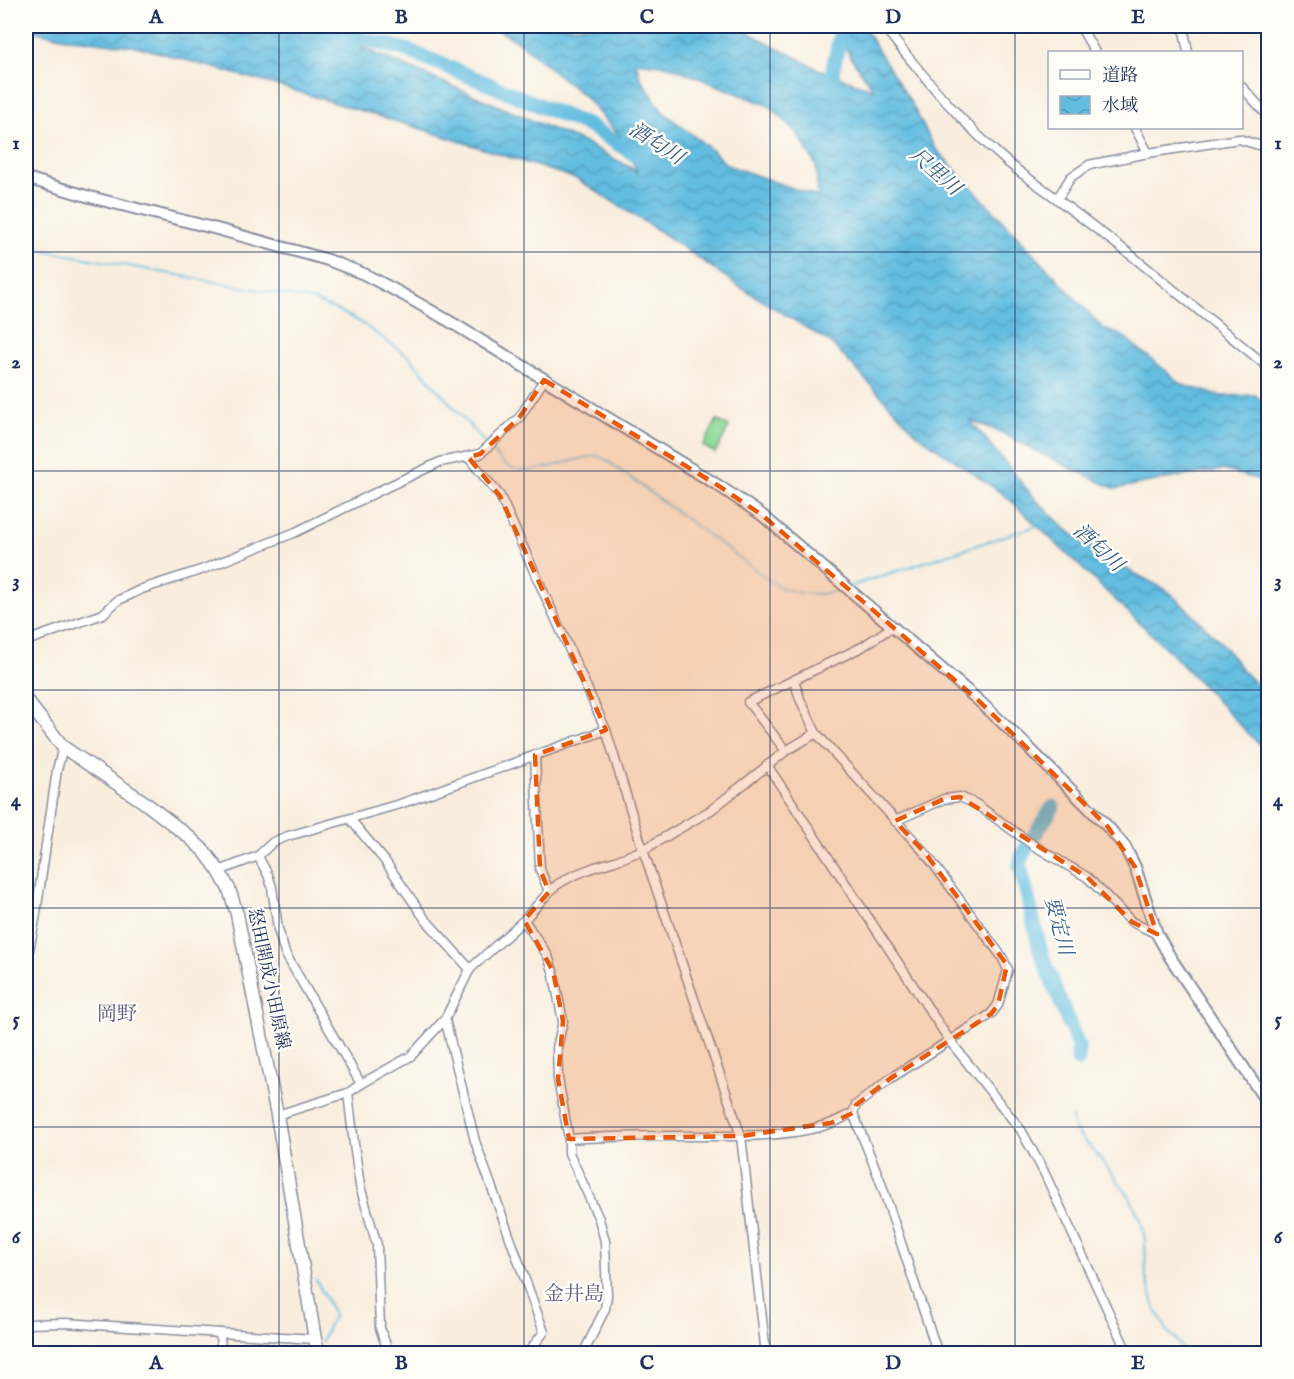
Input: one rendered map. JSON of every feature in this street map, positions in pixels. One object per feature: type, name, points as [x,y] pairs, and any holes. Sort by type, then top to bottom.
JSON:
[{"type":"main road","name":"怒田開成小田原線","points":[[26,700],[63,747],[144,802],[188,836],[204,852],[229,889],[237,914],[277,1115],[316,1345]]},
{"type":"street","points":[[883,26],[957,115],[1005,161],[1131,255],[1269,368]]},
{"type":"street","points":[[1080,26],[1094,51]]},
{"type":"street","points":[[1183,26],[1188,51]]},
{"type":"street","points":[[1243,88],[1269,116]]},
{"type":"street","points":[[1137,129],[1149,153]]},
{"type":"street","points":[[1058,199],[1071,177],[1089,165],[1239,139],[1269,148]]},
{"type":"street","points":[[26,178],[328,260],[364,274],[402,294],[719,486],[762,515],[978,700],[1108,827],[1125,847],[1135,867],[1157,934],[1170,957],[1269,1104]]},
{"type":"street","points":[[26,641],[103,614],[117,602],[142,589],[201,570],[296,532],[440,462],[480,454],[519,418],[544,380]]},
{"type":"street","points":[[468,457],[500,496],[606,730],[643,850],[741,1136],[766,1353]]},
{"type":"street","points":[[786,751],[748,702],[862,647],[892,627]]},
{"type":"street","points":[[794,680],[816,733],[926,854],[1002,957],[1008,970],[998,1005],[991,1014],[891,1078],[856,1105],[853,1113],[880,1179],[938,1353]]},
{"type":"street","points":[[219,872],[258,856],[273,842],[288,836],[400,804],[606,730]]},
{"type":"street","points":[[277,1115],[348,1093],[411,1056],[445,1019],[470,969],[524,920],[558,884],[572,876],[643,850],[711,810],[786,751],[816,733]]},
{"type":"street","points":[[26,965],[35,920],[57,770],[63,747]]},
{"type":"street","points":[[535,755],[540,869],[549,892]]},
{"type":"street","points":[[767,765],[950,1041],[1021,1130],[1044,1172],[1128,1353]]},
{"type":"street","points":[[896,821],[944,799],[960,797],[976,804],[1033,845],[1087,877],[1132,922],[1157,934]]},
{"type":"street","points":[[350,819],[385,861],[425,919],[470,969]]},
{"type":"street","points":[[258,856],[272,886],[278,929],[285,953],[362,1084]]},
{"type":"street","points":[[26,919],[35,920]]},
{"type":"street","points":[[524,920],[548,956],[555,981],[564,1021],[557,1048],[558,1079],[569,1139],[569,1153],[599,1219],[605,1241],[607,1296],[605,1309],[583,1353]]},
{"type":"street","points":[[445,1019],[475,1141],[544,1332],[527,1353]]},
{"type":"street","points":[[348,1093],[360,1186],[377,1245],[380,1329],[389,1353]]},
{"type":"street","points":[[569,1139],[610,1136],[771,1134],[831,1123],[853,1113]]},
{"type":"street","points":[[26,1324],[65,1323],[220,1333],[316,1345]]},
{"type":"street","points":[[220,1333],[221,1353]]},
{"type":"highlighted area","points":[[544,380],[719,486],[762,515],[978,700],[1108,827],[1135,867],[1157,934],[1132,922],[1087,877],[960,797],[944,799],[895,821],[926,854],[1007,965],[998,1005],[991,1014],[891,1078],[856,1105],[853,1113],[831,1123],[741,1136],[569,1139],[558,1079],[563,1021],[553,971],[524,920],[549,892],[540,869],[535,755],[606,730],[500,496],[468,457],[480,454],[519,418]]},
{"type":"green space","points":[[717,420],[729,427],[715,453],[703,446]]},
{"type":"water","points":[[26,26],[313,26],[585,143],[637,171],[620,137],[586,98],[520,43],[491,26],[736,26],[818,69],[874,90],[850,56],[835,26],[863,26],[910,101],[935,148],[1104,329],[1123,336],[1183,385],[1221,396],[1255,395],[1268,407],[1268,482],[1223,470],[1115,489],[1002,433],[970,420],[1036,500],[1069,532],[1126,569],[1167,590],[1220,641],[1244,672],[1268,697],[1268,754],[1168,650],[1008,498],[918,435],[831,343],[740,287],[662,233],[577,179],[415,127],[139,47],[71,39],[26,30]],"holes":[[[636,62],[669,66],[769,106],[797,133],[816,165],[818,197],[727,165],[712,150],[662,111],[640,77]]]},
{"type":"waterway","name":"酒匂川","points":[[309,26],[407,50],[591,127],[643,160]]},
{"type":"waterway","name":"尺里川","points":[[835,93],[832,73],[841,32],[840,26]]},
{"type":"waterway","points":[[26,247],[312,300],[339,311],[360,322],[408,356],[487,445]]},
{"type":"waterway","points":[[491,449],[507,466],[517,470],[540,469],[599,456],[779,587],[811,594],[843,589]]},
{"type":"waterway","points":[[851,586],[1039,525]]},
{"type":"waterway","name":"要定川","points":[[1053,807],[1023,853],[1020,865],[1041,953],[1078,1046],[1078,1060]]},
{"type":"waterway","name":"要定川","points":[[1072,1117],[1074,1129],[1129,1196],[1141,1220],[1145,1239],[1146,1277],[1155,1308],[1168,1332],[1186,1354]]},
{"type":"waterway","points":[[316,1280],[334,1314],[321,1342]]},
{"type":"railway","points":[[1259,26],[1268,47]]},
{"type":"district","name":"岡野","points":[[117,1014]]},
{"type":"district","name":"金井島","points":[[574,1294]]}]
